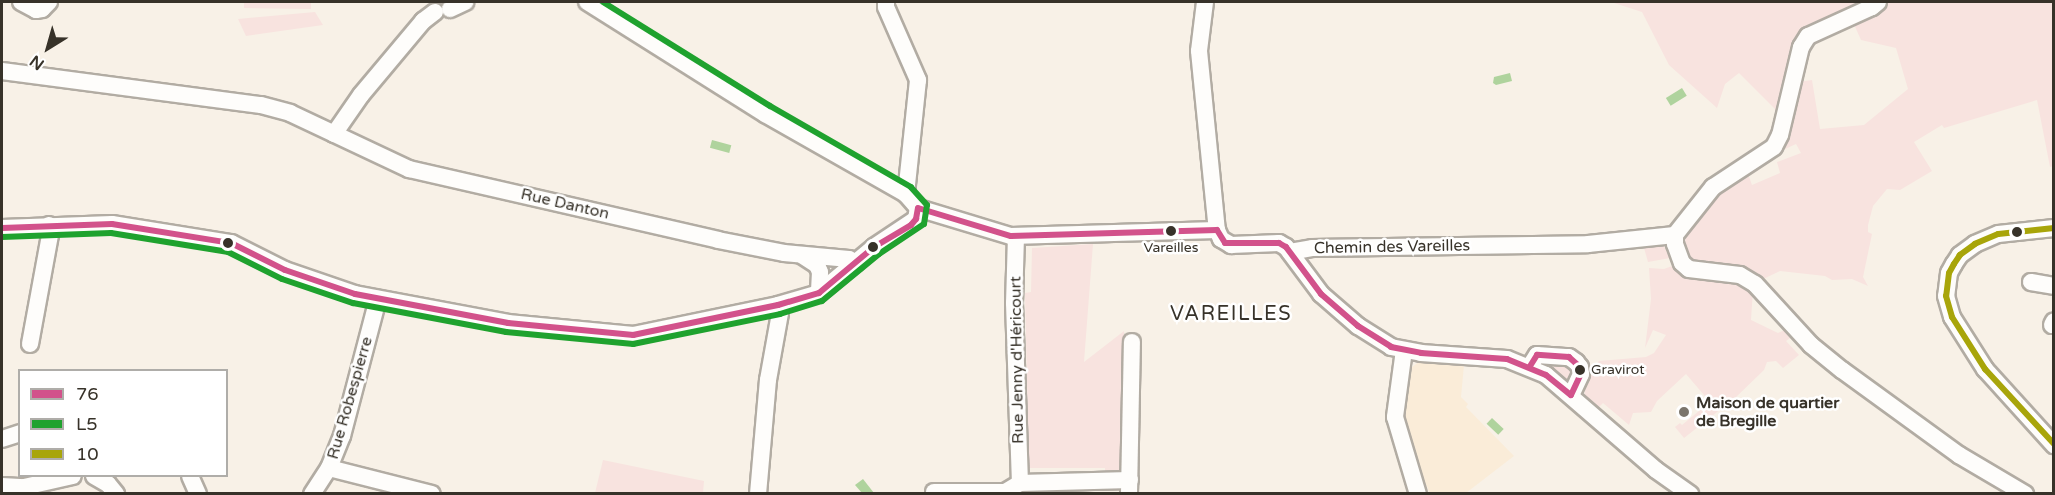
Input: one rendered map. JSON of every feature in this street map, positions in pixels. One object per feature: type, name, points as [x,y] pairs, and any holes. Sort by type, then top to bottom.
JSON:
[{"type":"street","points":[[21,2],[36,10],[42,9],[49,2]]},
{"type":"street","points":[[334,134],[362,94],[423,21],[465,2]]},
{"type":"street","points":[[587,2],[765,114],[906,194]]},
{"type":"street","points":[[886,2],[886,7],[918,80],[906,194],[916,216]]},
{"type":"street","points":[[916,216],[946,224],[978,227],[1016,236],[1217,230],[1199,51],[1205,2]]},
{"type":"street","points":[[1878,2],[1872,7],[1808,36],[1802,47],[1780,135],[1774,147],[1767,154],[1713,187],[1675,235],[1679,257],[1689,268],[1740,275],[1755,284],[1811,345],[1842,370],[1959,455],[2025,494]]},
{"type":"street","name":"Rue Danton","points":[[2,70],[261,105],[290,113],[409,169],[718,240],[802,255],[849,259],[856,263]]},
{"type":"street","points":[[2,228],[112,224],[231,243],[285,270],[378,299],[508,323],[633,335],[778,305],[819,292],[916,216]]},
{"type":"street","points":[[30,344],[50,235],[49,225]]},
{"type":"street","points":[[2054,228],[1998,234],[1975,244],[1960,255],[1954,264],[1949,273],[1946,296],[1952,317],[1985,369],[2054,445]]},
{"type":"street","name":"Chemin des Vareilles","points":[[1217,230],[1225,243],[1279,243],[1290,252],[1312,248],[1588,244],[1675,235]]},
{"type":"street","name":"Rue Jenny d'Héricourt","points":[[1016,236],[1014,303],[1020,483]]},
{"type":"street","points":[[1290,252],[1310,282],[1377,341],[1404,350],[1507,359],[1530,366],[1546,375],[1656,470],[1690,494]]},
{"type":"street","points":[[802,255],[817,265],[820,272],[819,292]]},
{"type":"street","points":[[2031,282],[2054,286]]},
{"type":"street","name":"Rue Robespierre","points":[[312,494],[329,468],[352,402],[378,299]]},
{"type":"street","points":[[759,494],[768,380],[780,313],[778,305]]},
{"type":"street","points":[[934,492],[1005,492],[1020,483],[1129,487],[1132,342]]},
{"type":"street","points":[[1404,350],[1395,417],[1418,494]]},
{"type":"street","points":[[1530,366],[1537,355],[1569,357],[1576,362],[1581,374],[1570,395]]},
{"type":"street","points":[[2,439],[18,434]]},
{"type":"street","points":[[329,468],[432,494]]},
{"type":"street","points":[[2,486],[24,487],[69,477]]},
{"type":"street","points":[[96,477],[108,484],[116,494]]},
{"type":"street","points":[[190,477],[198,494]]},
{"type":"shaded area","points":[[244,2],[311,2],[311,9],[244,8]]},
{"type":"shaded area","points":[[1611,2],[2053,2],[2053,166],[2050,167],[2037,100],[1944,128],[1942,125],[1914,142],[1932,171],[1900,190],[1887,189],[1873,206],[1868,225],[1868,232],[1872,234],[1863,277],[1868,286],[1852,279],[1832,280],[1825,276],[1780,271],[1759,281],[1695,263],[1689,258],[1685,241],[1688,232],[1709,202],[1720,191],[1748,174],[1752,185],[1780,173],[1777,162],[1801,153],[1796,144],[1783,150],[1799,82],[1812,80],[1820,129],[1864,125],[1908,89],[1896,48],[1861,40],[1848,11],[1797,35],[1780,114],[1739,73],[1725,84],[1717,108],[1669,65],[1642,12]]},
{"type":"shaded area","points":[[315,12],[323,25],[246,36],[238,19]]},
{"type":"shaded area","points":[[1510,73],[1512,81],[1496,85],[1493,83],[1494,77]]},
{"type":"shaded area","points":[[1682,88],[1687,96],[1671,106],[1666,98]]},
{"type":"shaded area","points":[[712,140],[731,145],[729,153],[710,148]]},
{"type":"shaded area","points":[[1093,244],[1084,362],[1124,331],[1124,467],[1120,470],[1105,471],[1105,468],[1029,468],[1025,293],[1031,292],[1032,248]]},
{"type":"shaded area","points":[[1664,246],[1670,258],[1648,262],[1644,248]]},
{"type":"shaded area","points":[[1672,266],[1734,278],[1753,289],[1751,320],[1778,333],[1787,329],[1793,336],[1786,341],[1799,355],[1783,368],[1776,361],[1767,362],[1764,370],[1735,398],[1684,438],[1675,427],[1680,423],[1682,425],[1710,402],[1686,374],[1657,401],[1651,412],[1633,413],[1629,425],[1603,403],[1597,409],[1584,397],[1587,375],[1599,361],[1646,357],[1654,353],[1666,335],[1653,330],[1645,348],[1651,299],[1649,268],[1664,269]]},
{"type":"shaded area","points":[[1419,362],[1464,365],[1461,397],[1468,404],[1466,407],[1514,456],[1466,493],[1426,493],[1429,492],[1427,486],[1424,486],[1403,417],[1408,370]]},
{"type":"shaded area","points":[[1552,363],[1566,363],[1576,372],[1569,383],[1549,366]]},
{"type":"shaded area","points":[[1492,418],[1504,429],[1498,435],[1487,424]]},
{"type":"shaded area","points":[[603,460],[704,481],[703,493],[595,493]]},
{"type":"shaded area","points":[[863,479],[874,493],[862,493],[855,485]]},
{"type":"transit line","name":"L5","points":[[2,237],[111,233],[228,252],[282,279],[353,303],[506,332],[633,344],[780,314],[822,301],[879,254],[924,224],[927,205],[911,187],[770,106],[603,2]]},
{"type":"transit line","name":"76","points":[[2,228],[112,224],[231,243],[285,270],[355,294],[508,323],[633,335],[778,305],[819,293],[874,247],[911,225],[916,219],[918,208],[1011,236],[1217,230]]},
{"type":"transit line","name":"10","points":[[2054,228],[1998,234],[1975,244],[1960,255],[1954,264],[1949,273],[1946,296],[1952,317],[1985,369],[2054,444]]},
{"type":"transit line","name":"76","points":[[1217,230],[1225,243],[1279,243],[1286,247],[1321,294],[1358,326],[1391,347],[1421,353],[1507,359],[1546,375],[1571,395],[1581,374],[1580,367],[1569,357],[1537,355],[1530,366]]},
{"type":"place","name":"Vareilles","points":[[1171,231]]},
{"type":"place","name":"Gravirot","points":[[1580,370]]},
{"type":"place","name":"Maison de quartier de Bregille","points":[[1684,412]]},
{"type":"district","name":"VAREILLES","points":[[1231,314]]}]
